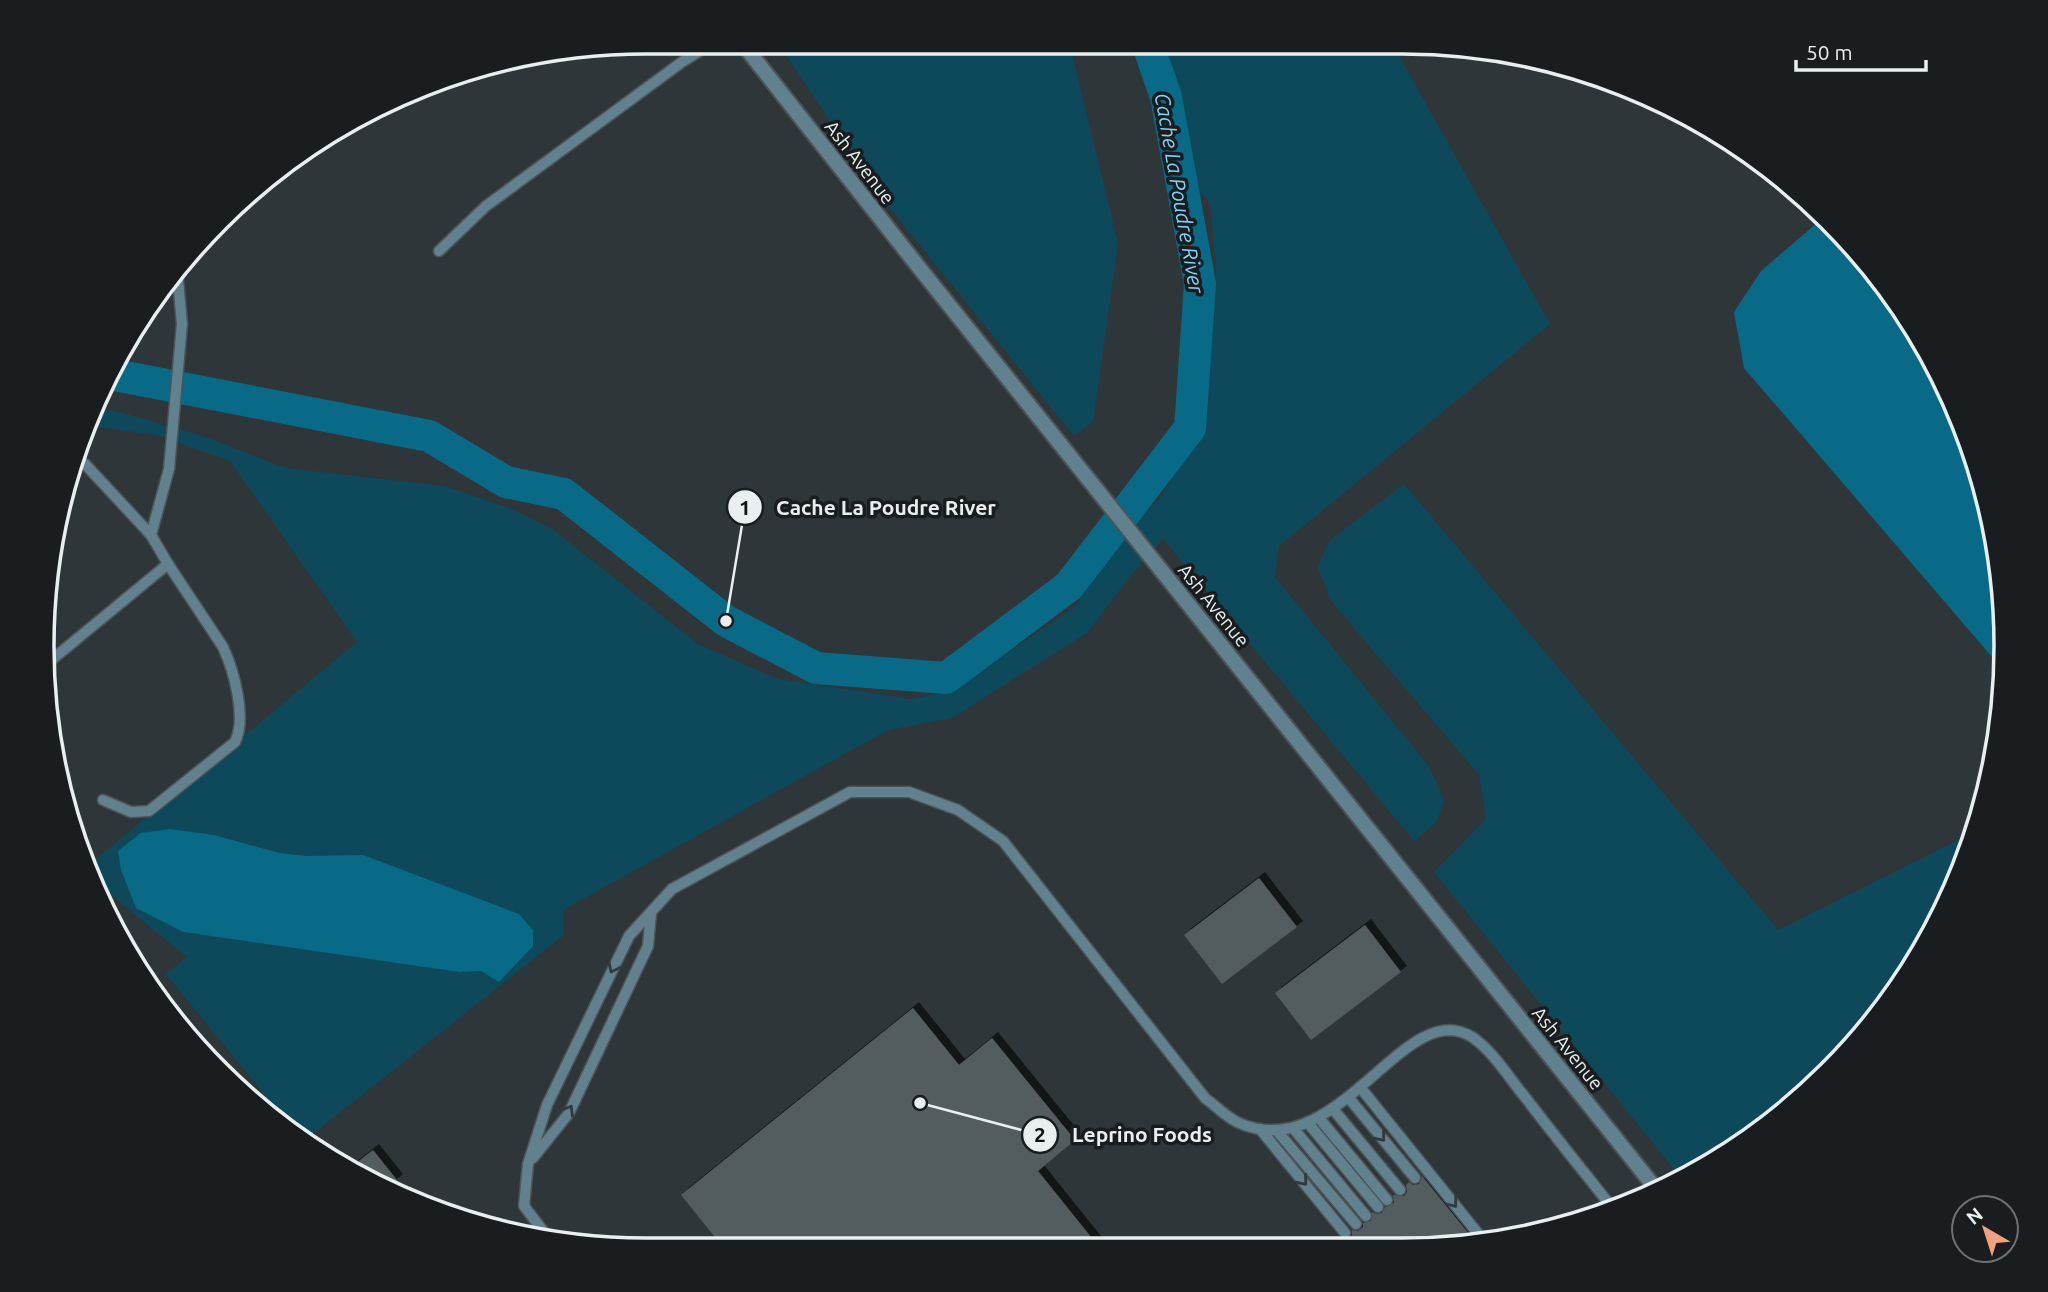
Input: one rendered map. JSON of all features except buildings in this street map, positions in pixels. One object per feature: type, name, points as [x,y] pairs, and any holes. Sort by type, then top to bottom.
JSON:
[{"type":"street","name":"Ash Avenue","points":[[751,54],[1651,1183]]},
{"type":"lane","points":[[439,251],[486,206],[695,54]]},
{"type":"lane","points":[[151,535],[169,469],[182,324],[178,284]]},
{"type":"lane","points":[[84,463],[151,535],[223,647],[230,661],[240,719],[235,742],[149,811],[131,812],[103,800]]},
{"type":"lane","points":[[55,657],[168,564]]},
{"type":"lane","points":[[541,1228],[524,1206],[528,1164],[547,1105],[629,936],[672,888],[850,792],[909,792],[958,810],[1003,841],[1205,1098],[1238,1123],[1277,1131],[1319,1118],[1417,1039],[1444,1029],[1471,1037],[1496,1061],[1607,1201]]},
{"type":"lane","points":[[528,1164],[569,1113],[648,946],[651,912]]},
{"type":"lane","points":[[1360,1087],[1478,1233]]},
{"type":"lane","points":[[1348,1097],[1415,1178]]},
{"type":"lane","points":[[1333,1109],[1399,1190]]},
{"type":"lane","points":[[1319,1118],[1387,1200]]},
{"type":"lane","points":[[1308,1123],[1378,1207]]},
{"type":"lane","points":[[1293,1128],[1366,1216]]},
{"type":"lane","points":[[1260,1129],[1345,1233]]},
{"type":"lane","points":[[1277,1131],[1356,1224]]},
{"type":"shaded area","points":[[785,54],[1072,54],[1118,243],[1093,422],[1074,436],[881,197]]},
{"type":"shaded area","points":[[1159,54],[1398,54],[1550,324],[1279,546],[1275,577],[1428,765],[1444,800],[1437,822],[1414,841],[1163,539],[1132,574],[1087,633],[952,718],[888,730],[563,910],[564,935],[312,1134],[272,1104],[166,974],[187,957],[108,893],[95,860],[357,642],[230,461],[157,435],[96,427],[104,409],[203,436],[286,468],[445,486],[512,509],[552,529],[698,644],[778,679],[911,699],[950,691],[1077,606],[1110,547],[1161,497],[1206,412],[1216,270],[1210,202],[1195,187],[1171,86]],"holes":[[[170,829],[214,835],[280,853],[307,856],[499,981],[481,971],[459,972],[183,932],[136,908],[121,870]]]},
{"type":"shaded area","points":[[1816,224],[1871,286],[1914,350],[1949,420],[1974,493],[1989,569],[1993,659],[1744,368],[1734,312],[1761,271]]},
{"type":"shaded area","points":[[1404,484],[1778,930],[1961,838],[1933,908],[1894,975],[1871,1006],[1847,1036],[1792,1091],[1731,1138],[1675,1171],[1434,872],[1486,819],[1479,775],[1332,602],[1317,567],[1330,540]]},
{"type":"shaded area","points":[[170,829],[214,835],[280,853],[307,856],[363,855],[519,914],[533,930],[533,946],[499,982],[481,971],[459,972],[183,932],[136,908],[121,870],[118,851],[141,833]]},
{"type":"waterway","name":"Cache La Poudre River","points":[[120,376],[429,436],[506,482],[564,494],[726,621],[816,668],[946,678],[1069,586],[1190,428],[1200,284],[1166,97],[1151,54]]},
{"type":"place","name":"Cache La Poudre River","points":[[726,621]]},
{"type":"place","name":"Leprino Foods","points":[[920,1103]]}]
